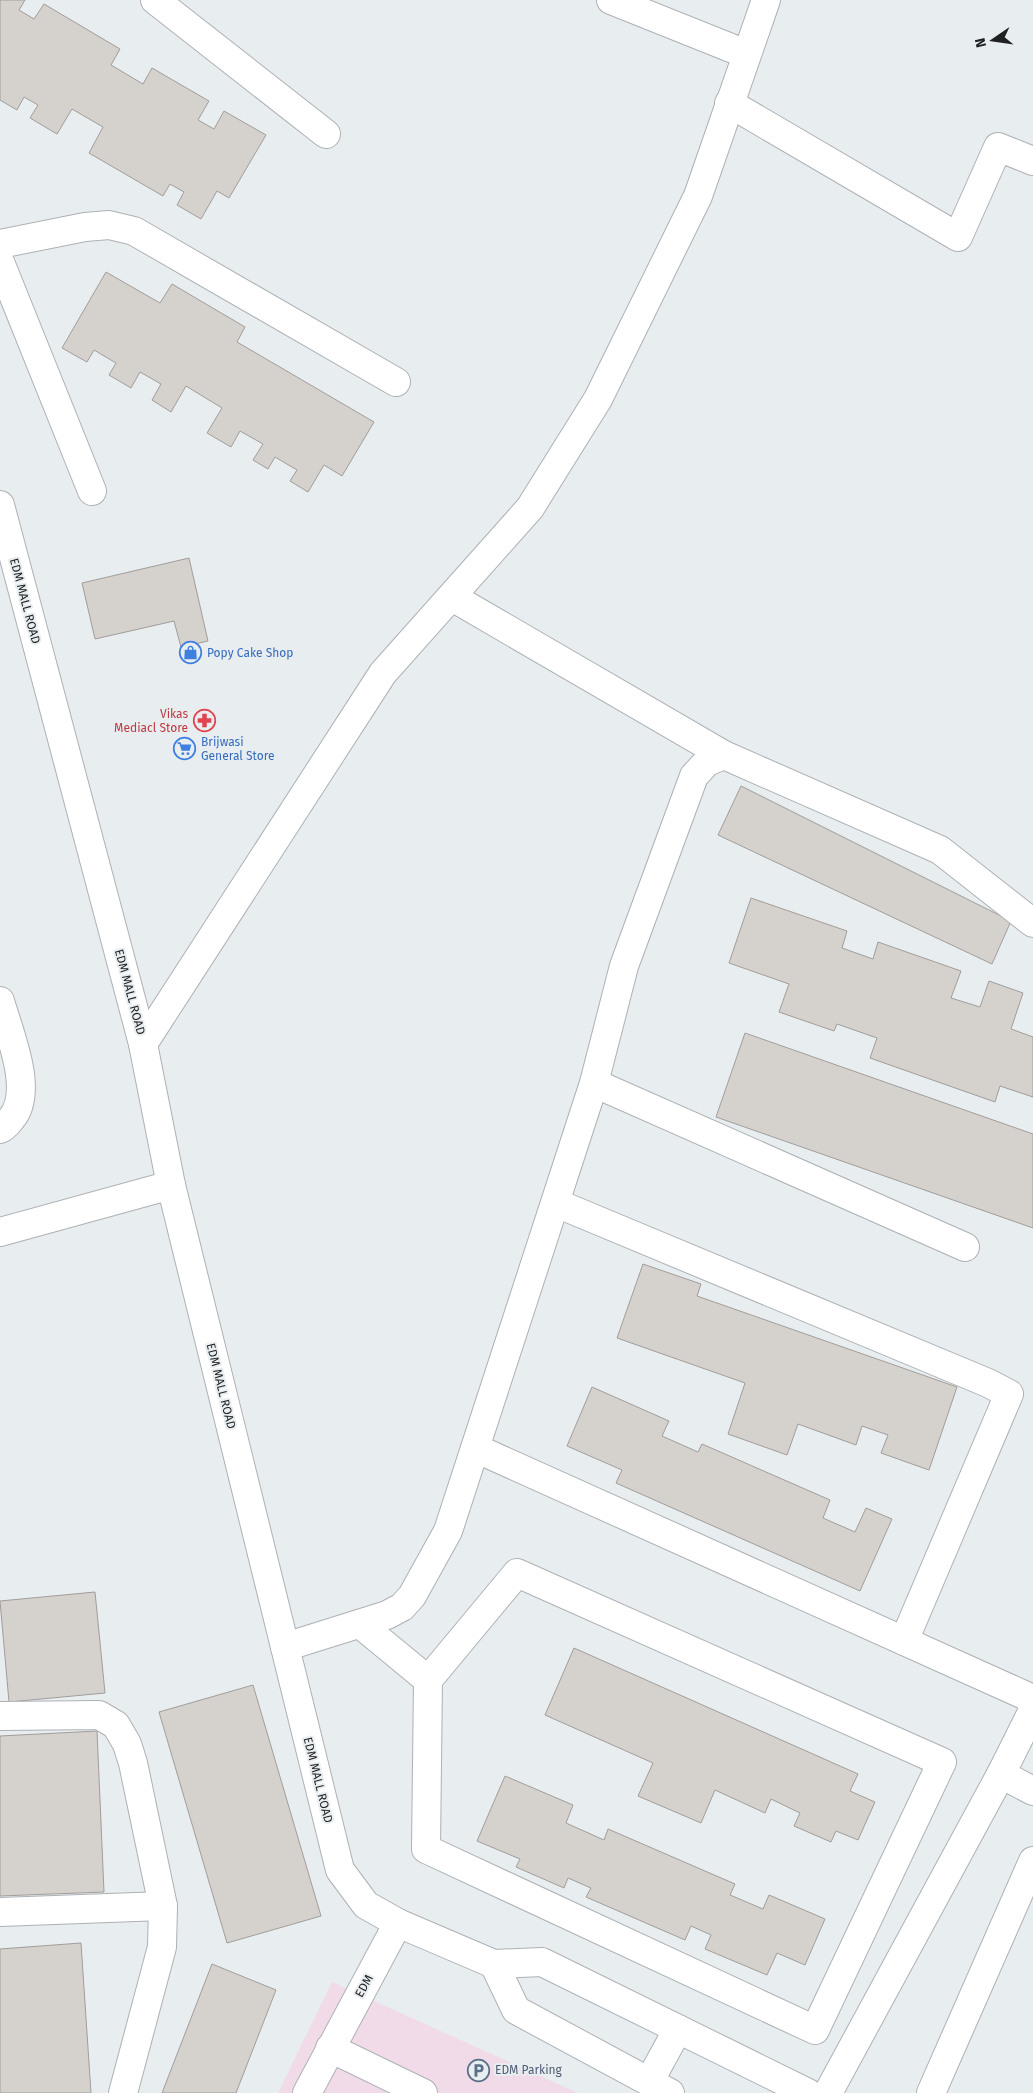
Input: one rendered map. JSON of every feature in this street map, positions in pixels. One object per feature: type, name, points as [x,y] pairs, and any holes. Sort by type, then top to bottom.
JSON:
[{"type":"street","points":[[155,0],[326,134]]},
{"type":"street","points":[[611,0],[746,54]]},
{"type":"street","points":[[143,1044],[383,673],[530,508],[598,399],[698,196],[766,0]]},
{"type":"street","points":[[730,103],[958,237],[998,147],[1033,161]]},
{"type":"street","points":[[0,244],[85,227],[109,225],[134,232],[396,382]]},
{"type":"street","points":[[0,262],[92,491]]},
{"type":"street","name":"EDM MALL ROAD","points":[[0,505],[143,1044],[171,1185],[340,1870],[366,1904],[398,1924],[494,1964]]},
{"type":"street","points":[[452,597],[724,755],[940,850],[1033,923]]},
{"type":"street","points":[[286,1648],[387,1615],[402,1607],[412,1596],[448,1532],[594,1083],[624,966],[694,776],[707,762],[724,755]]},
{"type":"street","points":[[0,1001],[22,1080],[22,1097],[15,1114],[4,1128],[0,1129]]},
{"type":"street","points":[[594,1083],[965,1247]]},
{"type":"street","points":[[0,1232],[171,1185]]},
{"type":"street","points":[[556,1203],[988,1383],[1009,1394],[904,1641]]},
{"type":"street","points":[[475,1448],[1033,1699]]},
{"type":"street","points":[[516,1573],[942,1762],[815,2030],[426,1849],[428,1680],[516,1573]]},
{"type":"street","points":[[360,1624],[428,1680]]},
{"type":"street","points":[[828,2093],[1001,1774],[1033,1710]]},
{"type":"street","points":[[0,1716],[99,1716],[116,1725],[127,1744],[134,1763],[163,1906],[162,1947],[123,2093]]},
{"type":"street","points":[[1001,1774],[1033,1791]]},
{"type":"street","points":[[931,2093],[1033,1861]]},
{"type":"street","points":[[0,1912],[163,1906]]},
{"type":"street","name":"EDM","points":[[307,2093],[398,1924]]},
{"type":"street","points":[[678,2029],[660,2087],[516,2010],[494,1964],[542,1962],[808,2093]]},
{"type":"street","points":[[330,2048],[423,2093]]},
{"type":"shaded area","points":[[332,1982],[578,2093],[278,2093]]},
{"type":"building","points":[[0,0],[25,0],[19,10],[34,19],[44,4],[120,49],[111,65],[143,84],[152,68],[209,101],[198,120],[214,129],[224,111],[266,135],[229,198],[217,191],[201,219],[177,205],[184,192],[170,184],[163,196],[89,153],[103,127],[72,109],[57,134],[30,118],[38,105],[24,97],[17,110],[0,100]]},
{"type":"building","points":[[106,272],[160,303],[172,284],[245,327],[237,342],[374,422],[342,476],[324,465],[308,492],[290,481],[297,470],[275,457],[268,469],[253,460],[263,444],[240,431],[231,447],[207,433],[222,408],[186,386],[171,412],[152,400],[161,384],[140,372],[131,388],[109,375],[116,363],[94,350],[87,362],[62,348]]},
{"type":"building","points":[[189,558],[208,641],[181,647],[174,621],[95,639],[82,583]]},
{"type":"building","points":[[741,786],[1011,921],[992,964],[718,835]]},
{"type":"building","points":[[751,898],[847,931],[842,948],[873,959],[878,942],[961,971],[951,998],[980,1007],[989,981],[1023,993],[1011,1029],[1033,1037],[1033,1097],[1000,1086],[995,1102],[870,1058],[877,1038],[837,1024],[834,1031],[779,1012],[789,984],[729,963]]},
{"type":"building","points":[[745,1033],[1033,1134],[1033,1228],[716,1117]]},
{"type":"building","points":[[643,1264],[701,1284],[697,1296],[957,1387],[929,1470],[881,1453],[888,1435],[862,1426],[856,1445],[798,1424],[787,1455],[728,1434],[745,1383],[617,1338]]},
{"type":"building","points":[[592,1387],[669,1421],[662,1436],[698,1452],[702,1444],[830,1500],[823,1518],[855,1532],[866,1508],[892,1519],[860,1591],[616,1483],[622,1470],[567,1446]]},
{"type":"building","points":[[95,1592],[105,1693],[9,1702],[0,1601]]},
{"type":"building","points":[[574,1648],[858,1774],[850,1791],[875,1802],[858,1840],[836,1831],[831,1842],[794,1826],[800,1813],[771,1799],[765,1813],[715,1790],[701,1823],[638,1796],[653,1763],[545,1715]]},
{"type":"building","points":[[253,1685],[321,1916],[227,1943],[159,1712]]},
{"type":"building","points":[[97,1731],[104,1892],[0,1896],[0,1736]]},
{"type":"building","points":[[505,1776],[573,1805],[566,1823],[604,1840],[608,1829],[735,1884],[730,1895],[763,1909],[769,1895],[825,1919],[805,1965],[777,1953],[767,1975],[705,1949],[711,1935],[691,1926],[685,1940],[586,1897],[591,1888],[568,1878],[564,1888],[516,1867],[520,1859],[477,1841]]},
{"type":"building","points":[[81,1943],[91,2093],[0,2093],[0,1949]]},
{"type":"building","points":[[212,1964],[276,1990],[236,2093],[162,2093]]},
{"type":"place","name":"Popy Cake Shop","points":[[191,653]]},
{"type":"place","name":"Vikas Mediacl Store","points":[[204,721]]},
{"type":"place","name":"Brijwasi General Store","points":[[185,749]]},
{"type":"place","name":"EDM Parking","points":[[479,2070]]}]
